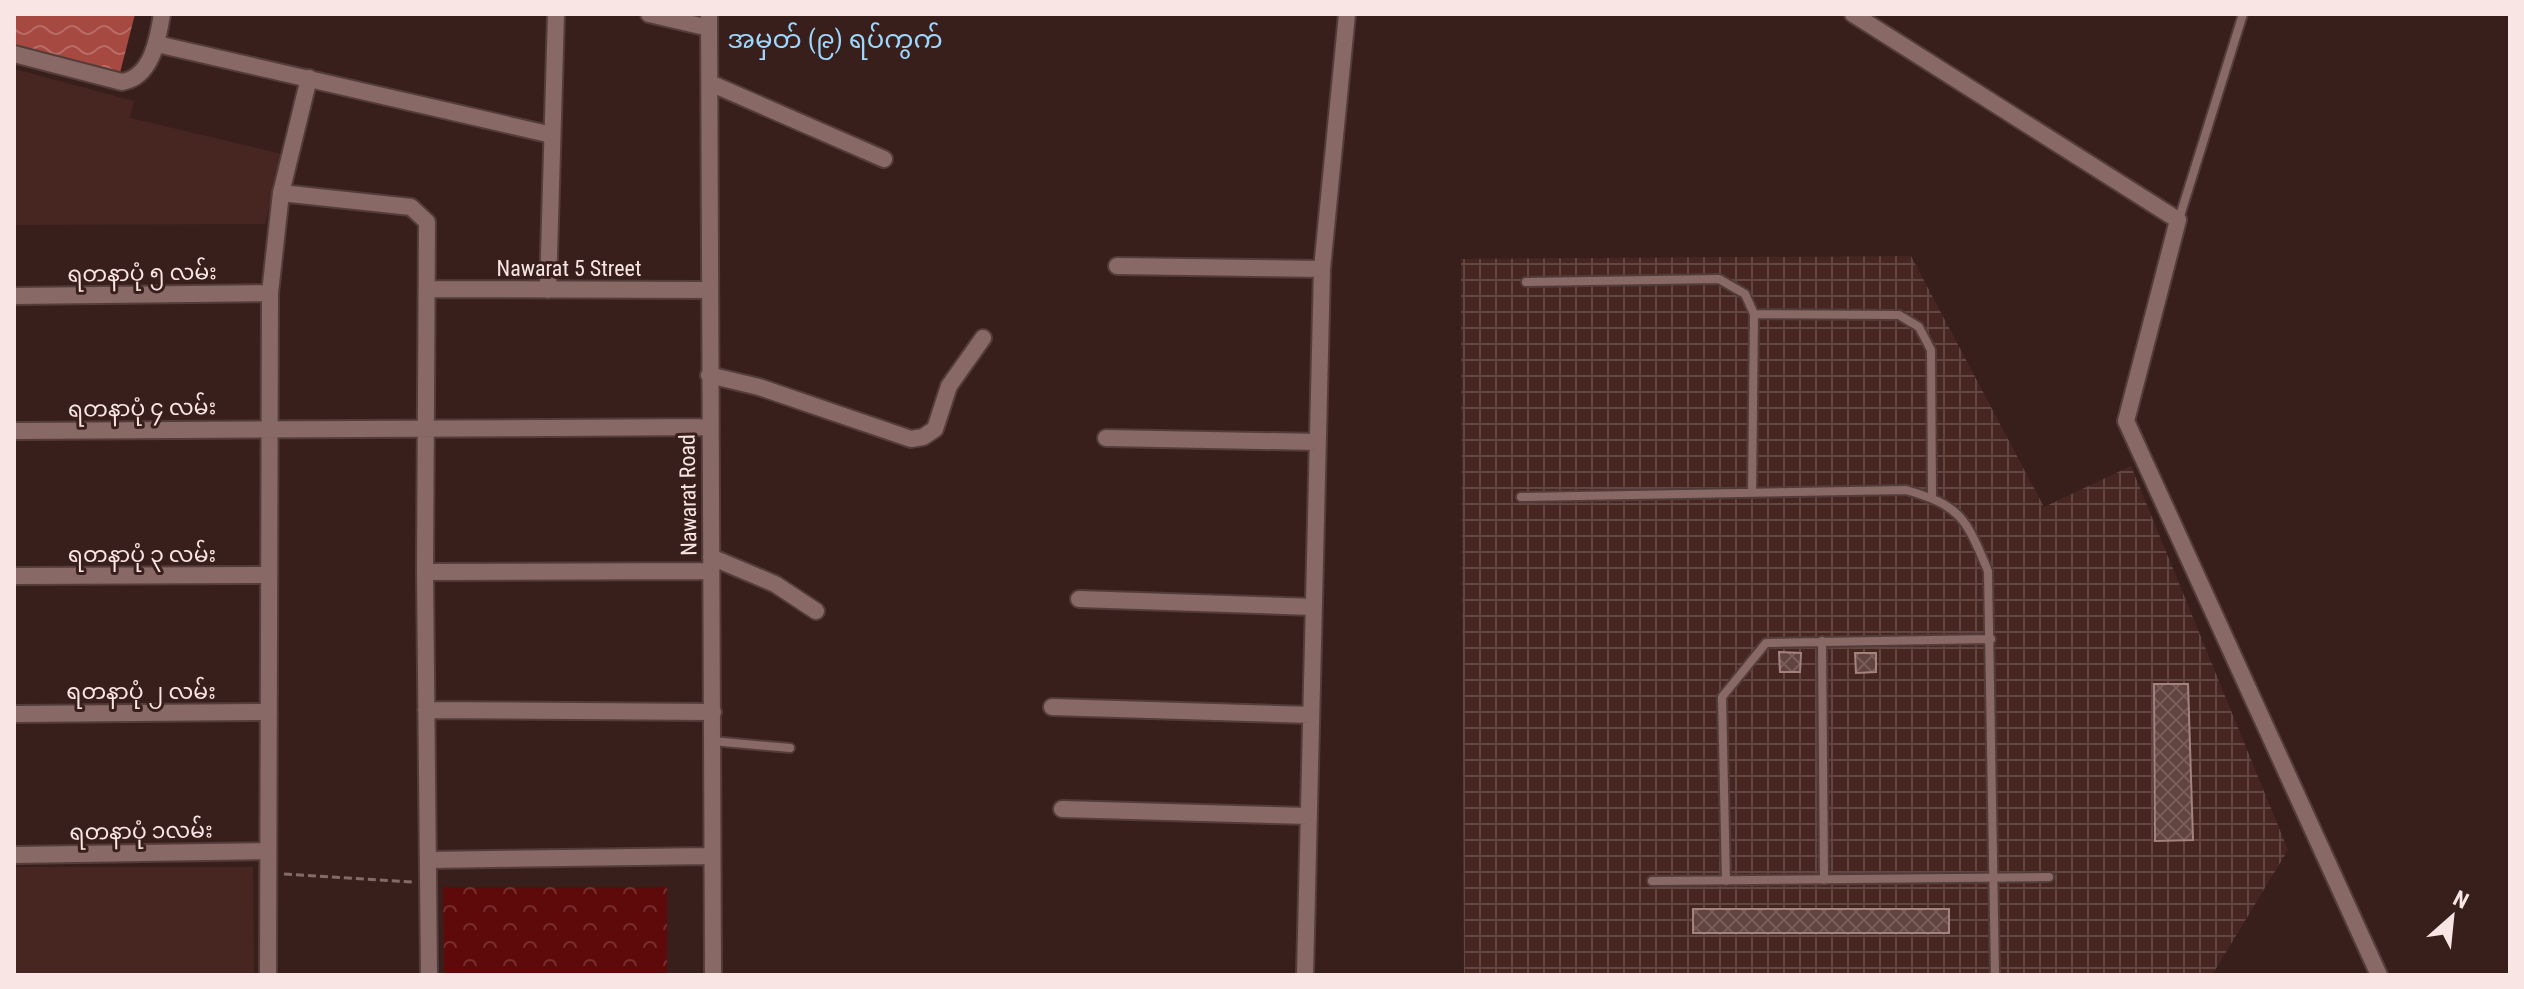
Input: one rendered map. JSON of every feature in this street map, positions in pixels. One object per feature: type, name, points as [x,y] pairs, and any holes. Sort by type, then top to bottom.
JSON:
[{"type":"street","points":[[14,54],[122,82],[141,74],[157,44],[162,14]]},
{"type":"street","points":[[548,290],[556,14]]},
{"type":"street","points":[[649,14],[709,21]]},
{"type":"street","points":[[1305,975],[1322,269],[1347,14]]},
{"type":"street","points":[[1853,14],[2178,220],[2126,421],[2379,975]]},
{"type":"street","name":"Nawarat Road","points":[[709,21],[713,712],[710,856],[713,975]]},
{"type":"street","points":[[157,44],[552,135]]},
{"type":"street","points":[[268,975],[270,293],[281,193],[309,78]]},
{"type":"street","points":[[710,83],[884,159]]},
{"type":"street","points":[[281,193],[411,207],[421,213],[427,222],[425,572],[429,975]]},
{"type":"street","points":[[1117,266],[1322,269]]},
{"type":"street","name":"Nawarat 5 Street","points":[[428,289],[710,290]]},
{"type":"street","name":"ရတနာပုံ ၅ လမ်း","points":[[14,296],[270,293]]},
{"type":"street","points":[[709,375],[759,387],[911,439],[923,437],[935,429],[949,386],[983,338]]},
{"type":"street","name":"ရတနာပုံ ၄ လမ်း","points":[[14,431],[709,427]]},
{"type":"street","points":[[1106,438],[1318,442]]},
{"type":"street","points":[[425,572],[711,564],[775,584],[816,611]]},
{"type":"street","name":"ရတနာပုံ ၃ လမ်း","points":[[14,576],[269,575]]},
{"type":"street","points":[[1079,599],[1314,607]]},
{"type":"street","points":[[1052,707],[1311,715]]},
{"type":"street","points":[[426,710],[713,712]]},
{"type":"street","name":"ရတနာပုံ ၂ လမ်း","points":[[14,714],[269,712]]},
{"type":"street","points":[[1062,809],[1309,816]]},
{"type":"street","name":"ရတနာပုံ ၁လမ်း","points":[[14,855],[268,851]]},
{"type":"street","points":[[428,860],[710,856]]},
{"type":"lane","points":[[2178,220],[2243,14]]},
{"type":"lane","points":[[1526,282],[1719,279],[1745,294],[1754,314],[1752,492]]},
{"type":"lane","points":[[1754,314],[1899,315],[1919,327],[1931,350],[1932,497]]},
{"type":"lane","points":[[1521,497],[1906,490],[1943,501],[1952,510],[1970,529],[1988,571],[1995,975]]},
{"type":"lane","points":[[1726,881],[1722,697],[1766,643],[1991,639]]},
{"type":"lane","points":[[1822,641],[1824,880]]},
{"type":"lane","points":[[712,741],[790,748]]},
{"type":"lane","points":[[1652,881],[2049,877]]},
{"type":"path","points":[[268,873],[428,883]]},
{"type":"shaded area","points":[[14,69],[134,101],[130,118],[282,154],[265,224],[14,225]]},
{"type":"shaded area","points":[[1911,256],[2044,507],[2131,466],[2288,850],[2212,975],[1464,975],[1461,259]]},
{"type":"shaded area","points":[[14,867],[253,867],[254,975],[14,975]]},
{"type":"green space","points":[[443,887],[667,887],[667,975],[444,975]]},
{"type":"water","points":[[14,14],[135,14],[120,73],[14,46]]},
{"type":"building","points":[[1779,652],[1801,653],[1800,672],[1780,672]]},
{"type":"building","points":[[1855,653],[1876,653],[1876,672],[1856,673]]},
{"type":"building","points":[[2154,684],[2188,684],[2193,840],[2155,841]]},
{"type":"building","points":[[1693,909],[1949,909],[1949,933],[1693,933]]},
{"type":"district","name":"အမှတ် (၉) ရပ်ကွက်","points":[[835,39]]}]
